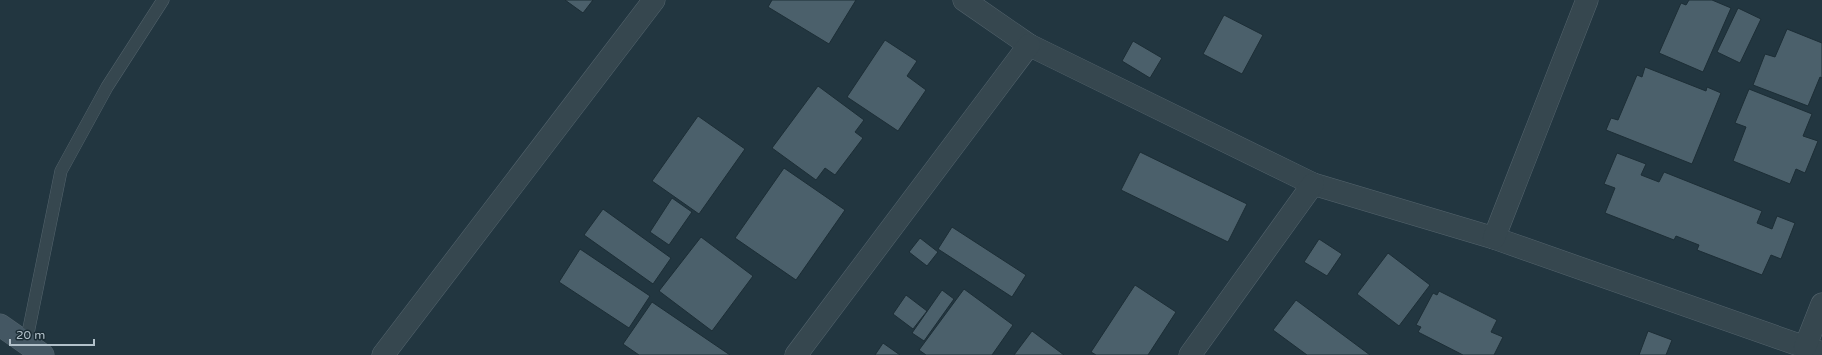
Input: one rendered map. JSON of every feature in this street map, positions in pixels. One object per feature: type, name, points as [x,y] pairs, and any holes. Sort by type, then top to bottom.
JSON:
[{"type":"street","points":[[383,355],[654,0]]},
{"type":"street","points":[[964,0],[1029,45],[1313,184],[1494,238],[1813,350],[1822,304]]},
{"type":"street","points":[[1494,238],[1587,0]]},
{"type":"street","points":[[796,355],[1029,45]]},
{"type":"street","points":[[1190,355],[1313,184]]},
{"type":"street","points":[[0,325],[35,349]]},
{"type":"lane","points":[[35,349],[61,171],[107,87],[163,0]]},
{"type":"building","points":[[565,0],[593,0],[583,13]]},
{"type":"building","points":[[772,0],[856,0],[829,44],[768,7]]},
{"type":"building","points":[[1689,0],[1712,0],[1731,8],[1703,72],[1659,53],[1681,3],[1686,5]]},
{"type":"building","points":[[1738,8],[1761,19],[1740,63],[1717,52]]},
{"type":"building","points":[[1224,15],[1263,35],[1242,74],[1203,54]]},
{"type":"building","points":[[1787,29],[1822,43],[1822,78],[1820,77],[1808,106],[1753,85],[1765,54],[1775,57]]},
{"type":"building","points":[[885,40],[917,61],[907,76],[926,90],[898,131],[847,97]]},
{"type":"building","points":[[1133,41],[1162,58],[1150,78],[1122,61]]},
{"type":"building","points":[[1645,67],[1706,91],[1707,87],[1721,93],[1692,164],[1606,130],[1611,118],[1618,120],[1637,75],[1642,77]]},
{"type":"building","points":[[818,86],[864,120],[855,132],[863,138],[835,175],[825,168],[816,180],[772,148]]},
{"type":"building","points":[[1749,89],[1812,114],[1803,136],[1818,141],[1805,173],[1796,169],[1790,184],[1733,161],[1746,127],[1735,123]]},
{"type":"building","points":[[698,116],[745,149],[699,214],[652,181]]},
{"type":"building","points":[[1140,152],[1247,204],[1228,242],[1121,190]]},
{"type":"building","points":[[1617,153],[1646,164],[1641,175],[1659,182],[1664,172],[1762,211],[1757,223],[1772,229],[1777,216],[1795,223],[1781,259],[1771,255],[1762,275],[1697,250],[1699,245],[1676,236],[1674,240],[1605,213],[1615,188],[1604,184]]},
{"type":"building","points":[[784,168],[845,210],[796,280],[735,238]]},
{"type":"building","points":[[672,198],[692,212],[669,245],[650,232]]},
{"type":"building","points":[[603,209],[671,258],[653,284],[584,235]]},
{"type":"building","points":[[952,227],[1026,275],[1012,297],[938,249]]},
{"type":"building","points":[[701,237],[753,276],[712,331],[659,291]]},
{"type":"building","points":[[920,238],[938,252],[927,266],[909,252]]},
{"type":"building","points":[[1319,239],[1342,254],[1327,276],[1304,262]]},
{"type":"building","points":[[580,249],[650,296],[629,328],[559,282]]},
{"type":"building","points":[[1388,253],[1430,285],[1399,326],[1357,294]]},
{"type":"building","points":[[1135,285],[1176,312],[1148,355],[1096,355],[1091,352]]},
{"type":"building","points":[[964,289],[1013,325],[992,355],[926,355],[919,350]]},
{"type":"building","points":[[942,290],[954,299],[924,341],[912,333]]},
{"type":"building","points":[[1439,291],[1497,320],[1491,332],[1503,337],[1494,355],[1463,355],[1418,332],[1421,327],[1416,325],[1433,293],[1437,295]]},
{"type":"building","points":[[906,295],[927,311],[913,329],[893,314]]},
{"type":"building","points":[[1296,300],[1370,355],[1307,355],[1273,330]]},
{"type":"building","points":[[652,302],[730,355],[639,355],[623,344]]},
{"type":"building","points":[[1032,331],[1064,355],[1014,355]]},
{"type":"building","points":[[1648,331],[1672,340],[1666,355],[1639,355]]},
{"type":"building","points":[[883,343],[900,355],[875,355]]}]
